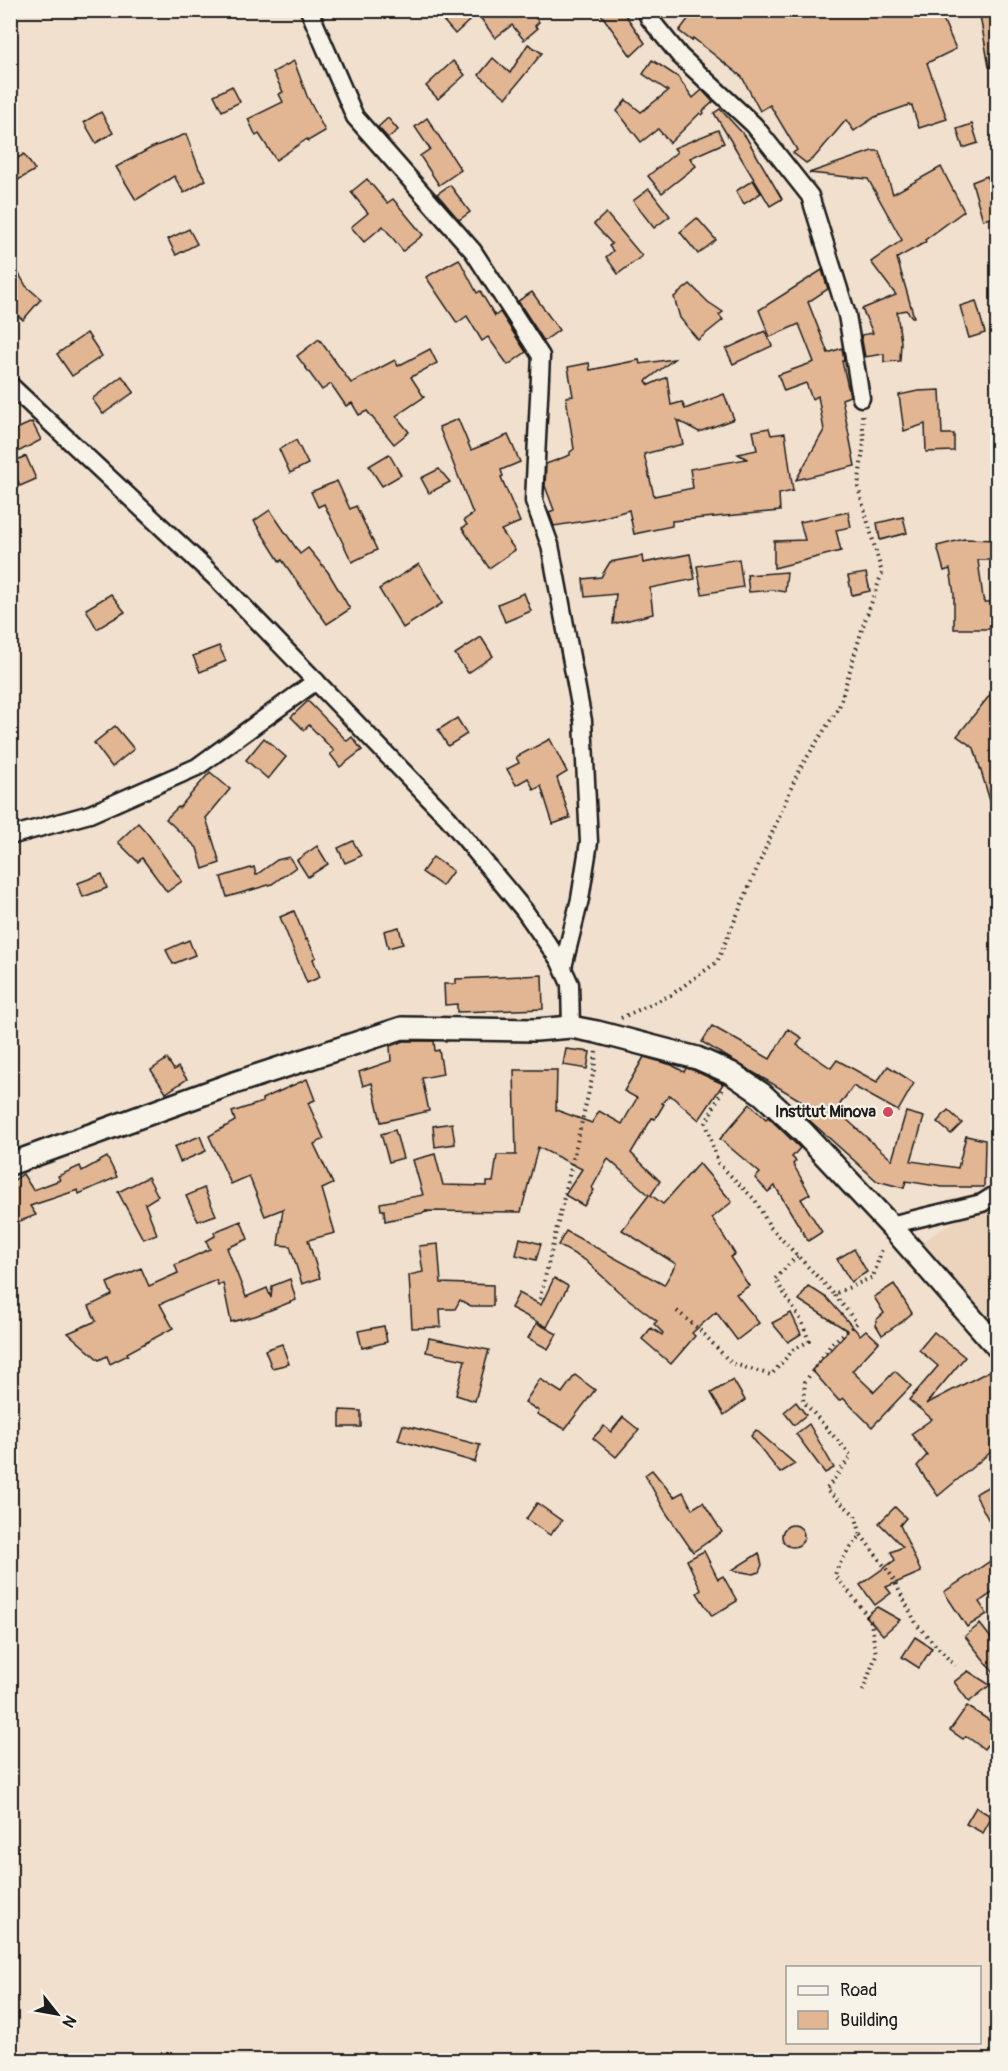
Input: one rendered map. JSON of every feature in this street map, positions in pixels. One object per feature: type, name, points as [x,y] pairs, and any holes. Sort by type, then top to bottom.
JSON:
[{"type":"street","points":[[309,10],[355,117],[473,251],[541,356],[534,501],[550,545],[583,721],[589,842],[580,899],[563,967]]},
{"type":"street","points":[[646,10],[649,18],[680,56],[753,125],[810,196],[847,315],[861,398]]},
{"type":"street","points":[[10,385],[219,581],[448,818],[524,910],[563,967],[570,984],[571,1027]]},
{"type":"street","points":[[10,836],[90,814],[197,767],[316,681]]},
{"type":"street","points":[[10,1164],[234,1083],[402,1028],[536,1030],[571,1027],[697,1058],[731,1073],[762,1094],[802,1131],[890,1225],[998,1348]]},
{"type":"street","points":[[890,1225],[982,1203],[998,1192]]},
{"type":"path","points":[[540,1299],[594,1070],[597,1032],[671,995],[717,962],[799,770],[839,707],[863,626],[882,573],[858,487],[864,442],[861,398]]},
{"type":"path","points":[[731,1073],[706,1123],[718,1163],[755,1200],[770,1227],[834,1294],[856,1323],[832,1343],[805,1382],[802,1401],[851,1456],[826,1490],[855,1515],[861,1535],[891,1575],[917,1625],[955,1666]]},
{"type":"path","points":[[834,1294],[873,1276],[890,1225]]},
{"type":"path","points":[[677,1311],[701,1331],[731,1364],[771,1375],[793,1350],[809,1341],[801,1320],[775,1279],[797,1256]]},
{"type":"path","points":[[861,1535],[841,1561],[835,1575],[871,1622],[876,1655],[863,1691]]},
{"type":"shaded area","points":[[997,1195],[997,1332],[922,1242]]},
{"type":"building","points":[[449,10],[481,10],[455,34],[441,18]]},
{"type":"building","points":[[488,10],[531,10],[530,12],[539,22],[535,26],[538,28],[524,40],[512,25],[495,38],[480,17]]},
{"type":"building","points":[[598,10],[622,10],[645,43],[631,56]]},
{"type":"building","points":[[695,10],[939,10],[956,49],[927,63],[947,119],[919,128],[912,106],[909,105],[875,117],[854,131],[846,120],[814,158],[806,163],[793,153],[797,150],[770,105],[760,111],[742,77],[693,38],[692,41],[679,31]]},
{"type":"building","points":[[979,10],[998,10],[998,67],[989,67]]},
{"type":"building","points":[[528,44],[542,53],[506,98],[479,75],[493,58],[510,73]]},
{"type":"building","points":[[652,60],[678,77],[693,98],[702,90],[713,102],[703,111],[702,115],[700,113],[670,143],[658,129],[641,142],[617,111],[626,100],[641,112],[668,91],[643,74]]},
{"type":"building","points":[[294,61],[307,96],[325,131],[308,141],[307,139],[276,160],[259,134],[256,136],[248,119],[283,102],[279,94],[283,92],[273,72]]},
{"type":"building","points":[[453,61],[465,75],[438,99],[426,86]]},
{"type":"building","points":[[232,86],[240,102],[222,111],[214,95]]},
{"type":"building","points":[[720,109],[746,137],[782,199],[770,206],[714,113]]},
{"type":"building","points":[[101,112],[113,133],[96,143],[84,122]]},
{"type":"building","points":[[388,118],[398,130],[388,138],[378,127]]},
{"type":"building","points":[[427,118],[461,170],[439,185],[420,156],[430,149],[415,127]]},
{"type":"building","points":[[972,124],[978,143],[963,148],[957,129]]},
{"type":"building","points":[[718,130],[724,143],[690,158],[696,166],[662,193],[648,176],[677,152],[674,148]]},
{"type":"building","points":[[186,134],[199,169],[206,180],[184,193],[174,176],[136,200],[116,167],[151,148]]},
{"type":"building","points":[[872,151],[879,151],[893,194],[941,167],[964,211],[925,240],[926,242],[897,258],[914,317],[906,310],[897,312],[901,342],[900,361],[884,362],[884,354],[865,357],[861,335],[873,333],[862,309],[896,295],[871,262],[902,240],[868,179],[809,173]]},
{"type":"building","points":[[24,154],[35,170],[10,185],[10,163]]},
{"type":"building","points":[[987,176],[998,216],[983,220],[972,182]]},
{"type":"building","points":[[367,179],[387,203],[393,199],[423,235],[403,251],[383,226],[364,242],[351,227],[368,213],[351,192]]},
{"type":"building","points":[[753,180],[761,193],[744,204],[736,191]]},
{"type":"building","points":[[450,185],[470,212],[459,220],[437,194]]},
{"type":"building","points":[[649,189],[670,216],[654,228],[633,201]]},
{"type":"building","points":[[606,213],[642,256],[618,274],[606,257],[613,251],[609,246],[612,244],[594,224]]},
{"type":"building","points":[[697,218],[716,240],[698,254],[680,232]]},
{"type":"building","points":[[189,229],[197,244],[176,255],[168,239]]},
{"type":"building","points":[[10,258],[26,286],[41,299],[23,320],[10,309]]},
{"type":"building","points":[[459,259],[477,293],[480,291],[495,316],[500,312],[526,352],[508,365],[488,337],[482,341],[467,316],[457,323],[426,277]]},
{"type":"building","points":[[822,270],[828,289],[808,302],[828,353],[842,348],[844,361],[842,361],[850,396],[842,399],[855,466],[796,480],[824,430],[818,396],[812,399],[806,383],[784,391],[778,375],[814,362],[799,324],[770,337],[759,310]]},
{"type":"building","points":[[690,284],[708,302],[723,312],[719,315],[723,320],[698,340],[680,318],[674,297]]},
{"type":"building","points":[[532,292],[559,330],[544,341],[518,301]]},
{"type":"building","points":[[976,301],[985,333],[969,338],[960,306]]},
{"type":"building","points":[[765,331],[772,346],[733,364],[726,349]]},
{"type":"building","points":[[87,333],[102,356],[72,376],[57,354]]},
{"type":"building","points":[[319,339],[351,383],[395,360],[398,366],[430,349],[437,363],[411,377],[424,397],[396,416],[409,432],[394,444],[367,411],[359,415],[352,403],[346,406],[331,384],[322,390],[297,356]]},
{"type":"building","points":[[674,359],[646,381],[649,385],[667,377],[671,405],[682,402],[685,409],[724,394],[734,419],[699,432],[677,420],[683,444],[644,454],[654,496],[693,488],[690,469],[747,459],[738,454],[757,450],[753,431],[769,428],[771,435],[785,433],[793,491],[779,494],[780,511],[672,521],[672,526],[634,534],[629,510],[598,519],[554,526],[549,512],[554,510],[545,486],[546,464],[570,455],[574,449],[566,397],[573,396],[568,367],[589,363],[590,370],[639,360],[640,364]]},
{"type":"building","points":[[122,376],[134,392],[103,414],[92,399]]},
{"type":"building","points":[[940,390],[942,434],[954,434],[954,451],[926,452],[925,424],[904,431],[899,395]]},
{"type":"building","points":[[458,419],[471,450],[508,435],[520,462],[501,470],[503,476],[501,477],[520,522],[501,530],[515,550],[489,568],[462,528],[467,525],[464,520],[473,514],[439,427]]},
{"type":"building","points":[[32,422],[41,440],[16,453],[10,441],[10,432]]},
{"type":"building","points":[[296,440],[308,464],[290,473],[279,449]]},
{"type":"building","points":[[389,454],[401,475],[382,486],[369,466]]},
{"type":"building","points":[[26,456],[36,479],[20,486],[10,463]]},
{"type":"building","points":[[439,469],[450,482],[429,493],[421,478]]},
{"type":"building","points":[[337,481],[350,509],[356,506],[377,550],[352,562],[324,504],[318,507],[311,492]]},
{"type":"building","points":[[270,510],[300,554],[308,548],[328,572],[350,609],[327,624],[282,560],[280,562],[254,521]]},
{"type":"building","points":[[848,512],[851,527],[836,530],[841,551],[774,568],[774,541],[805,540],[800,522]]},
{"type":"building","points":[[903,517],[907,533],[880,540],[877,523]]},
{"type":"building","points":[[964,539],[998,540],[998,560],[978,560],[983,598],[985,602],[991,602],[990,629],[954,629],[954,594],[950,569],[944,571],[937,546]]},
{"type":"building","points":[[690,554],[695,579],[650,588],[653,614],[613,624],[616,594],[585,597],[583,579],[601,577],[610,562],[642,556],[643,563]]},
{"type":"building","points":[[739,559],[743,587],[702,594],[697,566]]},
{"type":"building","points":[[419,564],[443,603],[403,628],[379,589]]},
{"type":"building","points":[[787,572],[785,592],[773,590],[749,592],[747,575]]},
{"type":"building","points":[[866,573],[870,591],[852,595],[848,576]]},
{"type":"building","points":[[524,593],[531,611],[505,622],[498,604]]},
{"type":"building","points":[[111,594],[125,612],[97,629],[86,609]]},
{"type":"building","points":[[481,637],[493,656],[468,673],[455,654]]},
{"type":"building","points":[[219,646],[226,661],[200,672],[193,656]]},
{"type":"building","points":[[998,685],[998,813],[994,814],[974,748],[957,736]]},
{"type":"building","points":[[308,701],[347,741],[352,737],[362,750],[340,767],[330,754],[334,751],[309,725],[304,730],[291,717]]},
{"type":"building","points":[[457,718],[467,734],[448,746],[438,730]]},
{"type":"building","points":[[115,726],[134,749],[112,767],[94,743]]},
{"type":"building","points":[[264,738],[286,757],[268,779],[246,760]]},
{"type":"building","points":[[550,739],[567,772],[557,778],[570,818],[553,824],[541,786],[534,790],[528,778],[516,785],[507,769],[519,763],[516,757]]},
{"type":"building","points":[[210,772],[230,789],[206,818],[220,863],[203,869],[197,848],[166,819],[179,808]]},
{"type":"building","points":[[138,823],[182,881],[167,892],[142,858],[138,862],[118,842]]},
{"type":"building","points":[[353,841],[361,856],[345,863],[338,848]]},
{"type":"building","points":[[317,846],[328,864],[308,877],[297,860]]},
{"type":"building","points":[[289,857],[296,867],[272,884],[227,897],[221,877],[254,867],[256,875],[277,860]]},
{"type":"building","points":[[433,857],[453,871],[442,886],[422,872]]},
{"type":"building","points":[[102,874],[107,888],[83,897],[78,883]]},
{"type":"building","points":[[294,911],[316,957],[313,959],[320,977],[307,983],[280,917]]},
{"type":"building","points":[[399,927],[403,944],[388,948],[384,931]]},
{"type":"building","points":[[189,940],[195,955],[173,964],[166,950]]},
{"type":"building","points":[[542,975],[543,1009],[457,1012],[457,1004],[445,1005],[444,984],[456,984],[456,979]]},
{"type":"building","points":[[712,1026],[770,1059],[788,1029],[802,1038],[797,1045],[831,1068],[837,1060],[877,1082],[888,1066],[914,1083],[898,1111],[853,1086],[836,1110],[892,1160],[906,1112],[924,1117],[911,1161],[958,1168],[966,1136],[985,1140],[984,1187],[942,1187],[906,1181],[904,1188],[877,1181],[799,1111],[805,1103],[702,1042]]},
{"type":"building","points":[[404,1041],[434,1041],[435,1051],[439,1050],[443,1074],[422,1078],[429,1111],[381,1122],[372,1083],[363,1086],[359,1072],[391,1061],[390,1046]]},
{"type":"building","points":[[566,1049],[590,1052],[587,1069],[563,1065]]},
{"type":"building","points":[[644,1057],[672,1065],[684,1072],[686,1068],[693,1070],[723,1084],[699,1120],[670,1095],[662,1103],[664,1104],[655,1119],[652,1118],[631,1153],[660,1181],[651,1195],[663,1204],[699,1163],[732,1202],[712,1218],[735,1254],[730,1257],[749,1286],[736,1294],[759,1323],[737,1340],[716,1312],[692,1333],[695,1336],[671,1364],[642,1339],[651,1328],[662,1335],[663,1333],[654,1324],[657,1321],[619,1292],[585,1260],[558,1245],[566,1231],[664,1285],[676,1264],[622,1230],[649,1195],[608,1159],[584,1206],[565,1195],[582,1169],[538,1147],[521,1212],[425,1211],[427,1212],[385,1221],[384,1210],[381,1210],[380,1203],[423,1195],[413,1160],[435,1154],[443,1185],[487,1186],[487,1182],[493,1182],[497,1155],[516,1155],[514,1070],[557,1070],[556,1110],[592,1123],[599,1111],[622,1124],[637,1098],[624,1091]]},
{"type":"building","points":[[167,1059],[174,1070],[178,1067],[187,1079],[166,1093],[151,1070]]},
{"type":"building","points":[[307,1079],[315,1100],[308,1103],[324,1139],[314,1144],[333,1184],[322,1189],[335,1233],[308,1240],[320,1278],[302,1284],[290,1246],[278,1245],[283,1209],[265,1216],[249,1176],[231,1184],[209,1136],[235,1121],[232,1112],[263,1102],[262,1099]]},
{"type":"building","points":[[750,1104],[766,1119],[768,1117],[800,1148],[792,1157],[796,1161],[793,1164],[810,1194],[801,1199],[822,1232],[808,1241],[775,1186],[768,1192],[755,1178],[760,1173],[720,1139]]},
{"type":"building","points":[[948,1110],[962,1123],[951,1134],[937,1122]]},
{"type":"building","points":[[452,1123],[455,1144],[435,1147],[433,1126]]},
{"type":"building","points":[[395,1130],[403,1158],[389,1162],[381,1134]]},
{"type":"building","points":[[200,1136],[206,1151],[180,1162],[174,1147]]},
{"type":"building","points":[[107,1157],[117,1177],[79,1194],[78,1190],[30,1206],[36,1215],[10,1225],[10,1183],[23,1174],[33,1190],[60,1180],[58,1176],[80,1166],[82,1171]]},
{"type":"building","points":[[148,1177],[158,1196],[145,1204],[157,1234],[143,1239],[118,1192]]},
{"type":"building","points":[[204,1188],[216,1215],[198,1221],[186,1196]]},
{"type":"building","points":[[241,1221],[248,1239],[227,1248],[246,1297],[267,1288],[271,1298],[272,1286],[290,1279],[296,1300],[255,1316],[231,1322],[223,1283],[218,1285],[216,1280],[160,1304],[173,1328],[110,1364],[107,1356],[99,1360],[68,1333],[96,1321],[89,1306],[112,1295],[107,1283],[141,1268],[149,1286],[178,1273],[175,1265],[210,1249],[206,1241],[215,1236],[214,1232]]},
{"type":"building","points":[[520,1238],[541,1244],[536,1260],[516,1255]]},
{"type":"building","points":[[438,1244],[441,1283],[493,1285],[493,1306],[471,1306],[460,1300],[455,1309],[440,1309],[441,1327],[412,1328],[409,1275],[423,1272],[419,1246]]},
{"type":"building","points":[[854,1249],[867,1272],[851,1282],[837,1259]]},
{"type":"building","points":[[554,1278],[568,1286],[547,1327],[511,1308],[519,1293],[541,1305]]},
{"type":"building","points":[[894,1284],[912,1313],[882,1335],[876,1325],[876,1320],[884,1313],[874,1297]]},
{"type":"building","points":[[808,1286],[827,1298],[860,1335],[866,1330],[879,1342],[852,1371],[874,1392],[895,1371],[911,1386],[872,1427],[843,1398],[839,1401],[812,1370],[848,1331],[799,1300]]},
{"type":"building","points":[[791,1313],[801,1334],[788,1342],[772,1323]]},
{"type":"building","points":[[537,1323],[557,1334],[548,1349],[528,1338]]},
{"type":"building","points":[[384,1326],[387,1342],[362,1348],[358,1331]]},
{"type":"building","points":[[934,1332],[965,1357],[926,1404],[993,1369],[998,1378],[998,1446],[938,1496],[917,1466],[927,1455],[911,1434],[932,1419],[909,1400],[938,1366],[919,1350]]},
{"type":"building","points":[[429,1338],[489,1350],[475,1401],[456,1395],[465,1360],[426,1352]]},
{"type":"building","points":[[282,1344],[289,1364],[272,1368],[265,1350]]},
{"type":"building","points":[[575,1375],[595,1390],[565,1429],[537,1414],[539,1411],[525,1402],[540,1379],[562,1393]]},
{"type":"building","points":[[733,1380],[745,1400],[724,1415],[711,1393]]},
{"type":"building","points":[[796,1402],[806,1415],[794,1425],[784,1412]]},
{"type":"building","points":[[340,1410],[361,1411],[361,1427],[340,1427]]},
{"type":"building","points":[[623,1417],[639,1430],[616,1457],[593,1438],[604,1426],[611,1432]]},
{"type":"building","points":[[809,1424],[834,1468],[825,1473],[796,1434]]},
{"type":"building","points":[[403,1425],[480,1445],[475,1462],[398,1440]]},
{"type":"building","points":[[756,1430],[795,1464],[780,1473],[751,1436]]},
{"type":"building","points":[[652,1470],[674,1497],[683,1492],[692,1509],[703,1502],[722,1532],[693,1552],[665,1511],[645,1475]]},
{"type":"building","points":[[998,1481],[998,1538],[975,1494]]},
{"type":"building","points":[[537,1503],[562,1521],[550,1535],[526,1519]]},
{"type":"building","points":[[895,1507],[906,1518],[900,1525],[921,1572],[886,1587],[891,1593],[875,1605],[860,1585],[895,1560],[891,1552],[903,1547],[879,1523]]},
{"type":"building","points":[[793,1525],[801,1528],[804,1536],[801,1544],[793,1547],[785,1544],[782,1536],[785,1528]]},
{"type":"building","points":[[704,1551],[718,1579],[723,1576],[737,1601],[712,1616],[697,1593],[701,1590],[687,1560]]},
{"type":"building","points":[[759,1553],[762,1565],[759,1572],[753,1574],[732,1570]]},
{"type":"building","points":[[998,1556],[998,1589],[979,1602],[987,1614],[967,1627],[944,1592]]},
{"type":"building","points":[[877,1607],[900,1620],[883,1635],[866,1616]]},
{"type":"building","points":[[980,1624],[998,1647],[998,1678],[965,1636]]},
{"type":"building","points":[[915,1637],[932,1648],[919,1668],[902,1657]]},
{"type":"building","points":[[968,1671],[990,1685],[969,1702],[954,1682]]},
{"type":"building","points":[[967,1706],[998,1726],[998,1752],[987,1745],[984,1749],[966,1736],[963,1739],[950,1730]]},
{"type":"building","points":[[976,1807],[992,1817],[983,1833],[966,1824]]},
{"type":"place","name":"Institut Minova","points":[[888,1112]]}]
